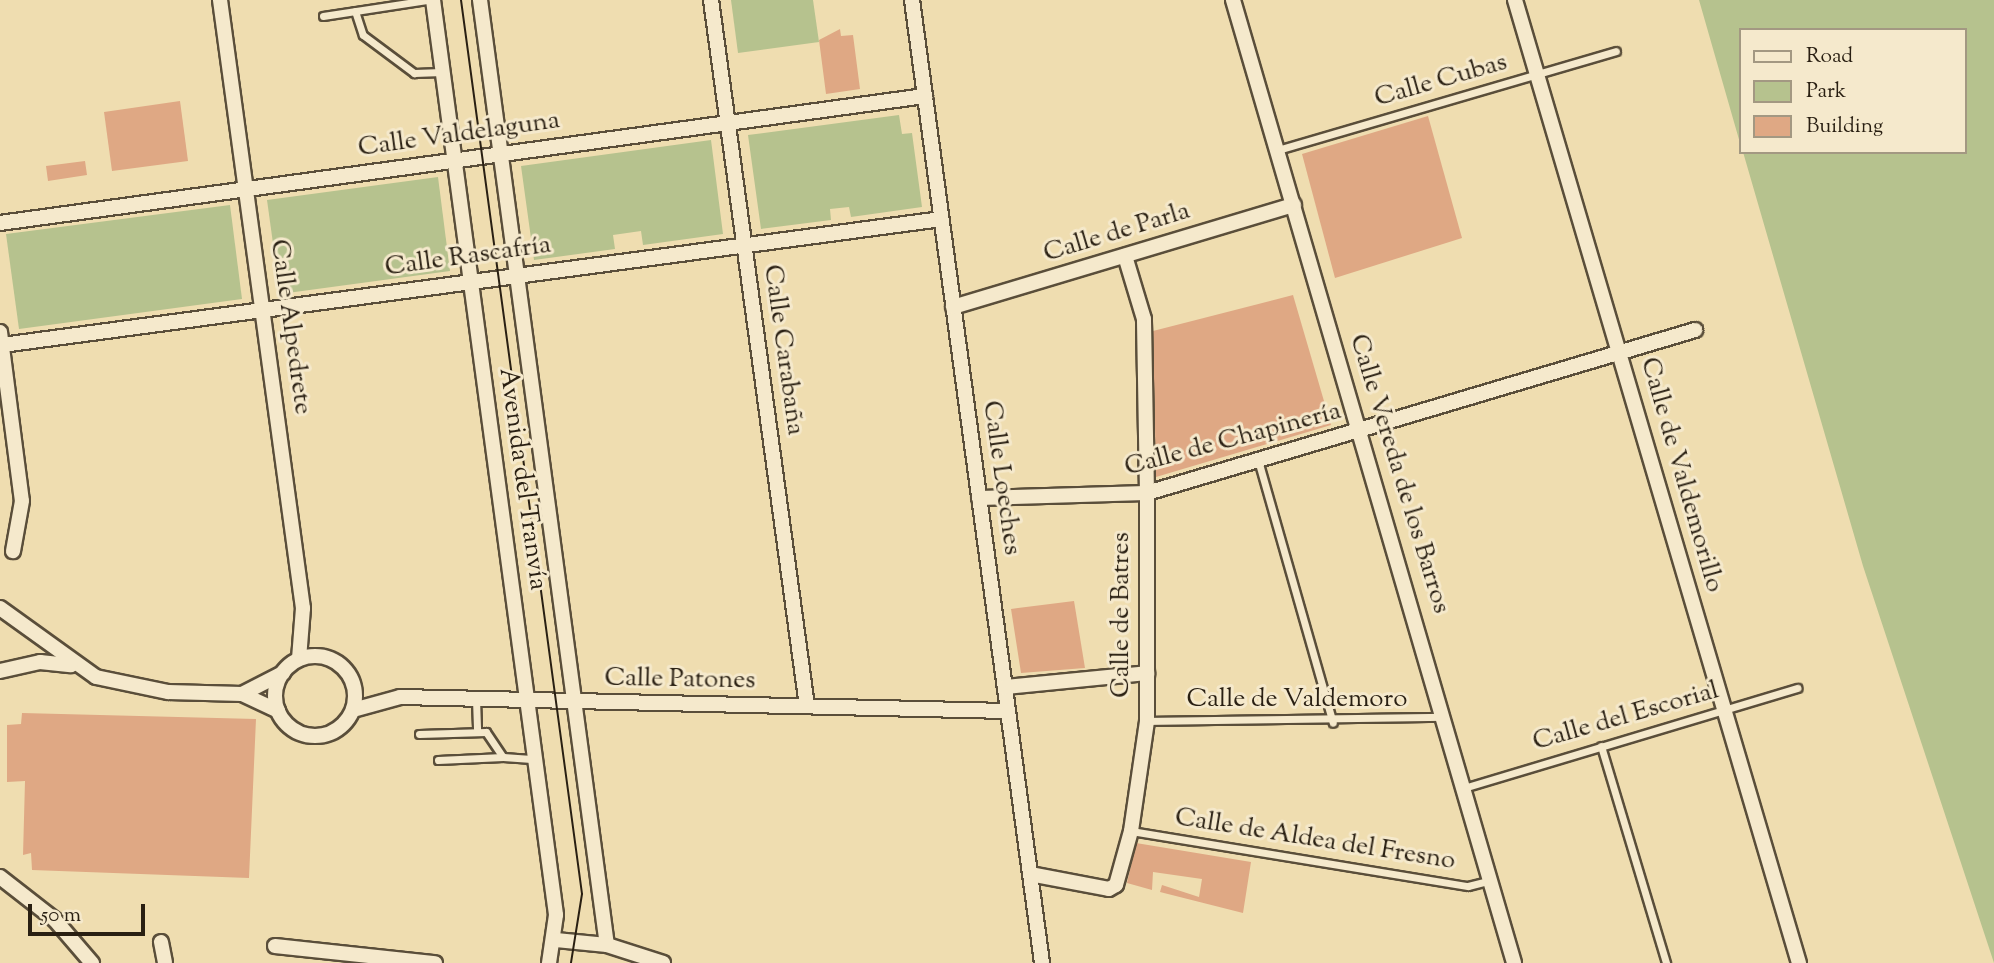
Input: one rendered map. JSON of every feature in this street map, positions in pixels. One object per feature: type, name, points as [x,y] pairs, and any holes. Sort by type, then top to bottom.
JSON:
[{"type":"street","name":"Calle Alpedrete","points":[[220,0],[303,608],[299,659]]},
{"type":"street","name":"Avenida del Tranvía","points":[[433,0],[535,759],[556,940],[549,963]]},
{"type":"street","name":"Avenida del Tranvía","points":[[480,0],[577,702],[607,945]]},
{"type":"street","name":"Calle Carabaña","points":[[711,0],[807,706]]},
{"type":"street","name":"Calle Loeches","points":[[912,0],[1042,963]]},
{"type":"street","name":"Calle Vereda de los Barros","points":[[1234,0],[1467,787],[1514,963]]},
{"type":"street","name":"Calle de Valdemorillo","points":[[1515,0],[1799,963]]},
{"type":"street","name":"Calle Valdelaguna","points":[[0,223],[925,96]]},
{"type":"street","name":"Calle de Parla","points":[[953,307],[1294,205]]},
{"type":"street","name":"Calle Rascafría","points":[[1,338],[262,310],[941,219]]},
{"type":"street","name":"Calle de Batres","points":[[1030,874],[1109,889],[1116,885],[1130,831],[1147,721],[1144,319],[1125,256]]},
{"type":"street","name":"Calle de Chapinería","points":[[979,499],[1147,494],[1695,330]]},
{"type":"street","points":[[1,338],[22,501],[13,551]]},
{"type":"street","points":[[0,608],[74,665],[121,684],[242,694],[278,711],[309,736],[335,731],[353,709],[347,672],[325,657],[299,659],[283,673],[242,694]]},
{"type":"street","points":[[0,617],[20,623]]},
{"type":"street","points":[[0,671],[40,662],[74,665]]},
{"type":"street","points":[[278,711],[283,673]]},
{"type":"street","points":[[1005,687],[1147,673]]},
{"type":"street","name":"Calle Patones","points":[[353,709],[400,697],[1008,711]]},
{"type":"street","points":[[0,877],[55,920],[92,963]]},
{"type":"street","points":[[556,940],[607,945],[663,963]]},
{"type":"street","points":[[161,942],[164,963]]},
{"type":"street","points":[[275,946],[435,963]]},
{"type":"lane","points":[[323,16],[427,0]]},
{"type":"lane","points":[[355,11],[363,35],[414,73],[442,72]]},
{"type":"lane","name":"Calle Cubas","points":[[1278,150],[1615,51]]},
{"type":"lane","points":[[1258,460],[1332,723]]},
{"type":"lane","name":"Calle del Escorial","points":[[1467,787],[1798,688]]},
{"type":"lane","points":[[477,699],[477,730]]},
{"type":"lane","name":"Calle de Valdemoro","points":[[1147,721],[1332,723],[1446,716]]},
{"type":"lane","points":[[419,734],[477,730],[494,740],[503,757]]},
{"type":"lane","points":[[1601,746],[1666,963]]},
{"type":"lane","points":[[438,760],[503,757],[535,759]]},
{"type":"lane","name":"Calle de Aldea del Fresno","points":[[1130,831],[1468,886],[1492,880]]},
{"type":"green space","points":[[731,0],[813,0],[819,42],[738,53]]},
{"type":"green space","points":[[1699,0],[1994,0],[1994,963],[1863,566],[1744,154],[1966,154],[1966,28],[1738,28],[1738,136]]},
{"type":"green space","points":[[899,115],[902,134],[912,133],[922,207],[851,217],[849,207],[830,209],[831,220],[761,229],[748,135]]},
{"type":"green space","points":[[711,140],[723,234],[643,245],[641,231],[613,235],[615,249],[534,260],[521,166]]},
{"type":"green space","points":[[438,177],[450,271],[280,294],[267,200]]},
{"type":"green space","points":[[230,205],[242,299],[19,329],[6,234]]},
{"type":"building","points":[[840,29],[841,36],[853,35],[860,89],[826,94],[819,40]]},
{"type":"building","points":[[180,101],[188,161],[112,171],[104,112]]},
{"type":"building","points":[[1428,116],[1462,238],[1335,278],[1302,154]]},
{"type":"building","points":[[85,161],[87,175],[48,181],[46,166]]},
{"type":"building","points":[[1293,295],[1331,425],[1156,477],[1153,331]]},
{"type":"building","points":[[1074,601],[1085,668],[1021,673],[1011,609]]},
{"type":"building","points":[[22,713],[256,719],[249,878],[32,870],[31,853],[23,855],[25,781],[7,782],[7,725],[21,724]]},
{"type":"building","points":[[1136,843],[1251,862],[1243,913],[1160,892],[1162,885],[1199,897],[1202,879],[1153,872],[1152,890],[1127,883]]},
{"type":"tram line","points":[[461,0],[582,894],[571,963]]}]
